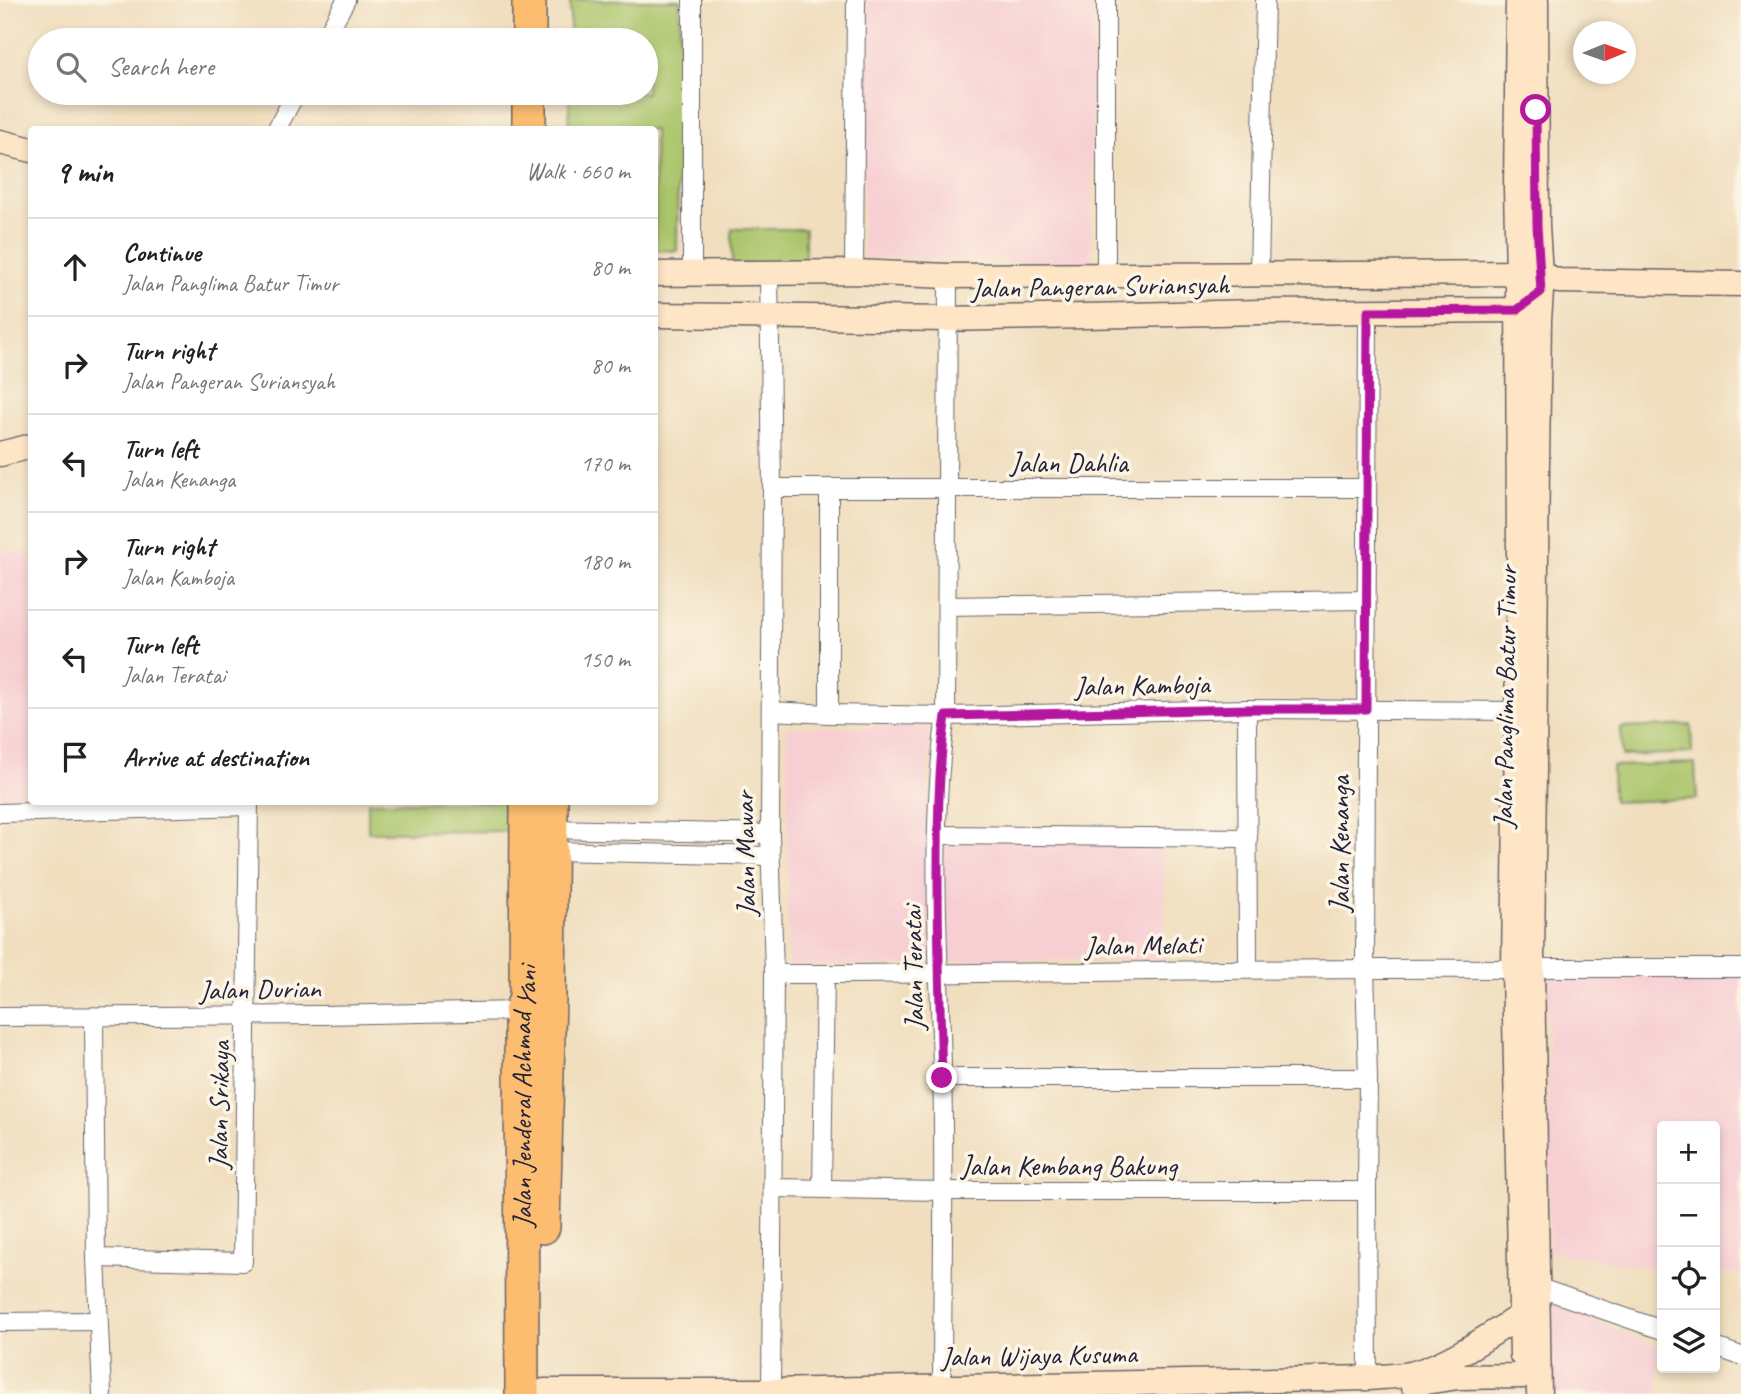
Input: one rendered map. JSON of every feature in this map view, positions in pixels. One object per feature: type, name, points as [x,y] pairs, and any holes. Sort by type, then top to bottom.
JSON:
[{"type":"highway","points":[[529,0],[529,28]]},
{"type":"highway","points":[[551,0],[552,28]]},
{"type":"highway","points":[[529,105],[529,126]]},
{"type":"highway","points":[[552,105],[552,126]]},
{"type":"highway","name":"Jalan Jenderal Achmad Yani","points":[[527,805],[532,1001],[532,1223],[537,1393]]},
{"type":"highway","name":"Jalan Jenderal Achmad Yani","points":[[532,1001],[551,827]]},
{"type":"street","points":[[331,28],[346,0]]},
{"type":"street","points":[[692,0],[692,273]]},
{"type":"street","points":[[854,272],[856,0]]},
{"type":"street","points":[[1106,0],[1107,275]]},
{"type":"street","points":[[1259,274],[1265,0]]},
{"type":"street","name":"Jalan Panglima Batur Timur","points":[[1518,0],[1526,188],[1539,280],[1528,494]]},
{"type":"street","name":"Jalan Panglima Batur Timur","points":[[1526,188],[1536,0]]},
{"type":"street","points":[[278,126],[290,105]]},
{"type":"street","points":[[0,142],[28,149]]},
{"type":"street","name":"Jalan Mawar","points":[[769,273],[772,488],[770,856],[774,974],[771,1391]]},
{"type":"street","name":"Jalan Pangeran Suriansyah","points":[[658,274],[1259,274],[1741,284]]},
{"type":"street","name":"Jalan Teratai","points":[[943,1387],[938,835],[940,756],[946,716],[948,276]]},
{"type":"street","points":[[1517,310],[1539,280]]},
{"type":"street","name":"Jalan Pangeran Suriansyah","points":[[658,315],[947,318],[1517,310]]},
{"type":"street","name":"Jalan Panglima Batur Timur","points":[[1517,310],[1528,494],[1520,1316],[1529,1388]]},
{"type":"street","name":"Jalan Kenanga","points":[[1368,311],[1365,967],[1368,1078],[1368,1378]]},
{"type":"street","points":[[0,454],[28,447]]},
{"type":"street","name":"Jalan Dahlia","points":[[772,488],[1367,488]]},
{"type":"street","points":[[829,488],[829,714]]},
{"type":"street","name":"Jalan Panglima Batur Timur","points":[[1524,765],[1516,711],[1528,561]]},
{"type":"street","points":[[947,606],[1366,600]]},
{"type":"street","points":[[1247,709],[1248,969]]},
{"type":"street","name":"Jalan Kamboja","points":[[771,711],[946,716],[1247,709],[1516,711]]},
{"type":"street","points":[[0,813],[221,805]]},
{"type":"street","name":"Jalan Srikaya","points":[[96,1258],[243,1262],[249,805]]},
{"type":"street","points":[[551,827],[770,834]]},
{"type":"street","points":[[551,827],[770,856]]},
{"type":"street","points":[[938,835],[1248,838]]},
{"type":"street","name":"Jalan Melati","points":[[774,974],[939,975],[1365,967],[1741,968]]},
{"type":"street","name":"Jalan Panglima Batur Timur","points":[[1523,968],[1537,1287],[1529,1388]]},
{"type":"street","points":[[822,1188],[825,974]]},
{"type":"street","name":"Jalan Durian","points":[[0,1017],[246,1015],[532,1001]]},
{"type":"street","points":[[94,1017],[96,1258],[102,1394]]},
{"type":"street","points":[[942,1078],[1368,1078]]},
{"type":"street","name":"Jalan Kembang Bakung","points":[[772,1188],[942,1191],[1367,1191]]},
{"type":"street","points":[[1537,1287],[1657,1328]]},
{"type":"street","name":"Jalan Wijaya Kusuma","points":[[537,1393],[943,1387],[1141,1388],[1368,1378],[1416,1372],[1465,1350],[1520,1316]]},
{"type":"street","points":[[0,1322],[98,1321]]},
{"type":"street","points":[[1720,1349],[1741,1356]]},
{"type":"street","points":[[1182,1394],[1367,1390],[1458,1377],[1529,1388]]},
{"type":"shaded area","points":[[866,0],[1093,0],[1091,263],[862,257]]},
{"type":"shaded area","points":[[0,552],[28,552],[28,803],[0,803]]},
{"type":"shaded area","points":[[928,726],[930,965],[788,966],[787,727]]},
{"type":"shaded area","points":[[942,841],[1164,841],[1165,960],[943,961]]},
{"type":"shaded area","points":[[1741,971],[1741,1273],[1720,1272],[1720,1121],[1657,1121],[1657,1268],[1549,1252],[1547,972]]},
{"type":"shaded area","points":[[1540,1297],[1657,1347],[1659,1394],[1553,1394]]},
{"type":"green space","points":[[570,0],[680,0],[677,251],[658,250],[658,126],[569,126],[569,105],[658,105],[658,28],[570,28]]},
{"type":"green space","points":[[732,229],[805,229],[805,265],[732,265]]},
{"type":"green space","points":[[1691,725],[1692,753],[1622,756],[1621,728]]},
{"type":"green space","points":[[1695,763],[1697,799],[1613,802],[1612,766]]},
{"type":"green space","points":[[368,805],[515,805],[515,831],[368,832]]},
{"type":"route","points":[[942,1078],[938,835],[940,756],[946,716],[1366,709],[1368,311],[1517,310],[1541,292],[1537,225],[1536,110]]}]
